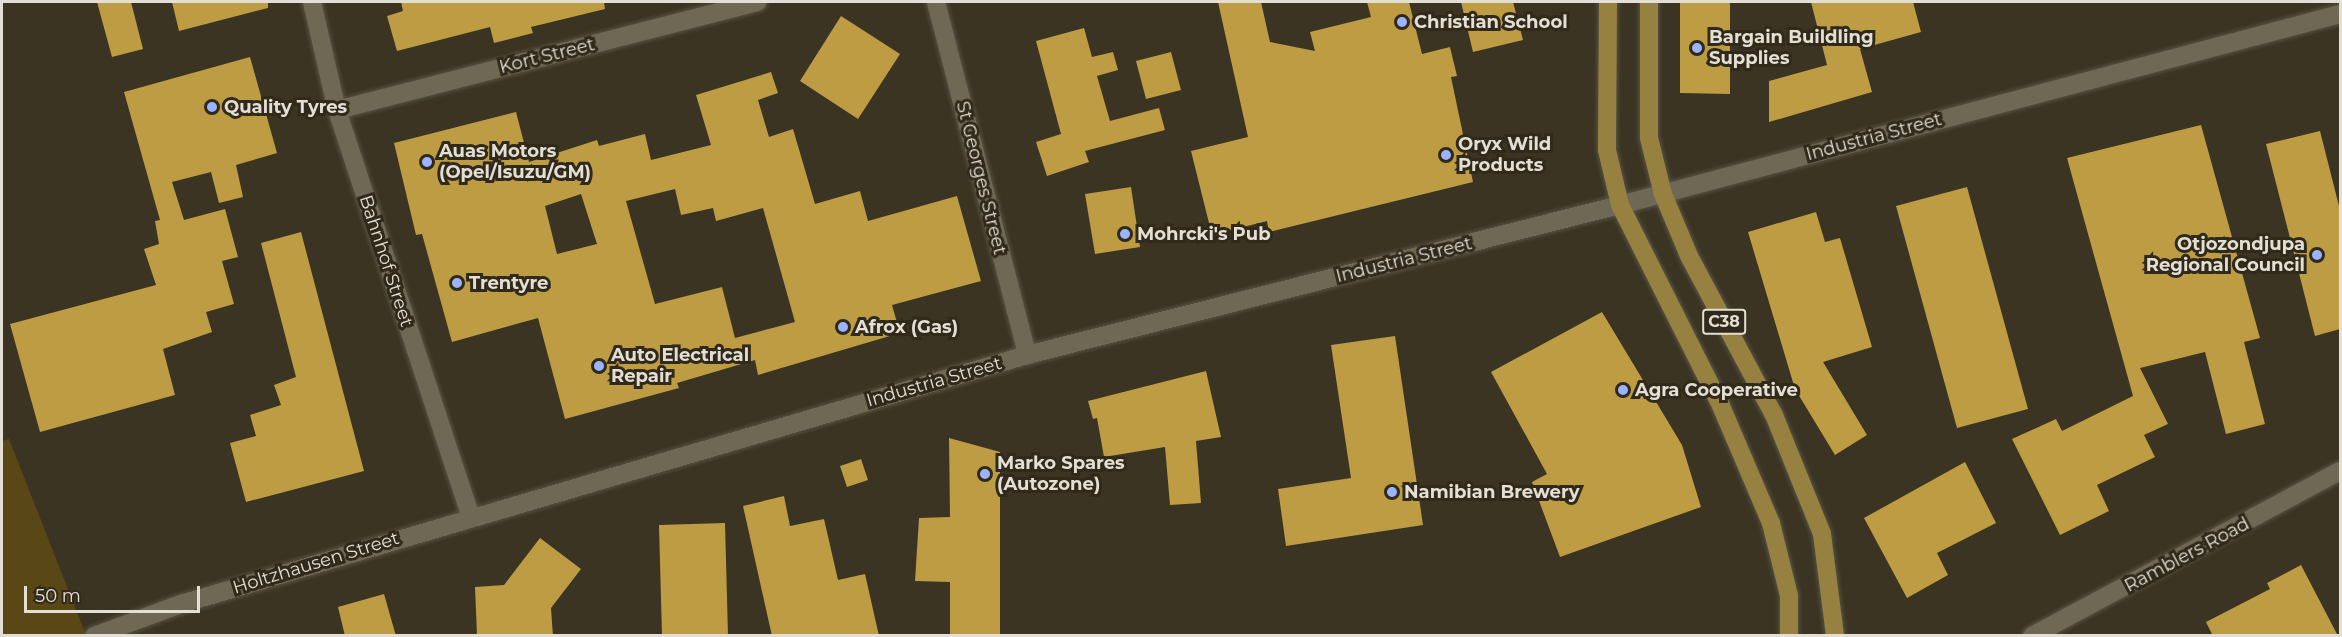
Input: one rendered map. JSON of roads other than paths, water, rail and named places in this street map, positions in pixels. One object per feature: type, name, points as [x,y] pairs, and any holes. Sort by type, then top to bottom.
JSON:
[{"type":"main road","name":"C38","points":[[1608,2],[1607,150],[1620,205],[1721,406],[1771,523],[1789,596],[1789,636]]},
{"type":"main road","name":"C38","points":[[1649,2],[1649,138],[1663,194],[1689,256],[1774,415],[1822,534],[1835,636]]},
{"type":"street","name":"Bahnhof Street","points":[[312,2],[337,110],[471,517]]},
{"type":"street","name":"Kort Street","points":[[337,110],[757,2]]},
{"type":"street","name":"St Georges Street","points":[[936,2],[1027,355]]},
{"type":"street","name":"Industria Street","points":[[471,517],[1027,355],[1663,194],[2340,14]]},
{"type":"street","name":"Ramblers Road","points":[[2032,636],[2340,471]]},
{"type":"street","name":"Holtzhausen Street","points":[[94,636],[181,604],[471,517]]},
{"type":"place","name":"Christian School","points":[[1402,22]]},
{"type":"place","name":"Bargain Buildling Supplies","points":[[1697,48]]},
{"type":"place","name":"Quality Tyres","points":[[212,107]]},
{"type":"place","name":"Oryx Wild Products","points":[[1446,155]]},
{"type":"place","name":"Auas Motors (Opel/Isuzu/GM)","points":[[427,162]]},
{"type":"place","name":"Mohrcki's Pub","points":[[1125,234]]},
{"type":"place","name":"Otjozondjupa Regional Council","points":[[2317,255]]},
{"type":"place","name":"Trentyre","points":[[457,283]]},
{"type":"place","name":"Afrox (Gas)","points":[[843,327]]},
{"type":"place","name":"Auto Electrical Repair","points":[[599,366]]},
{"type":"place","name":"Agra Cooperative","points":[[1623,390]]},
{"type":"place","name":"Marko Spares (Autozone)","points":[[985,474]]},
{"type":"place","name":"Namibian Brewery","points":[[1392,492]]}]
